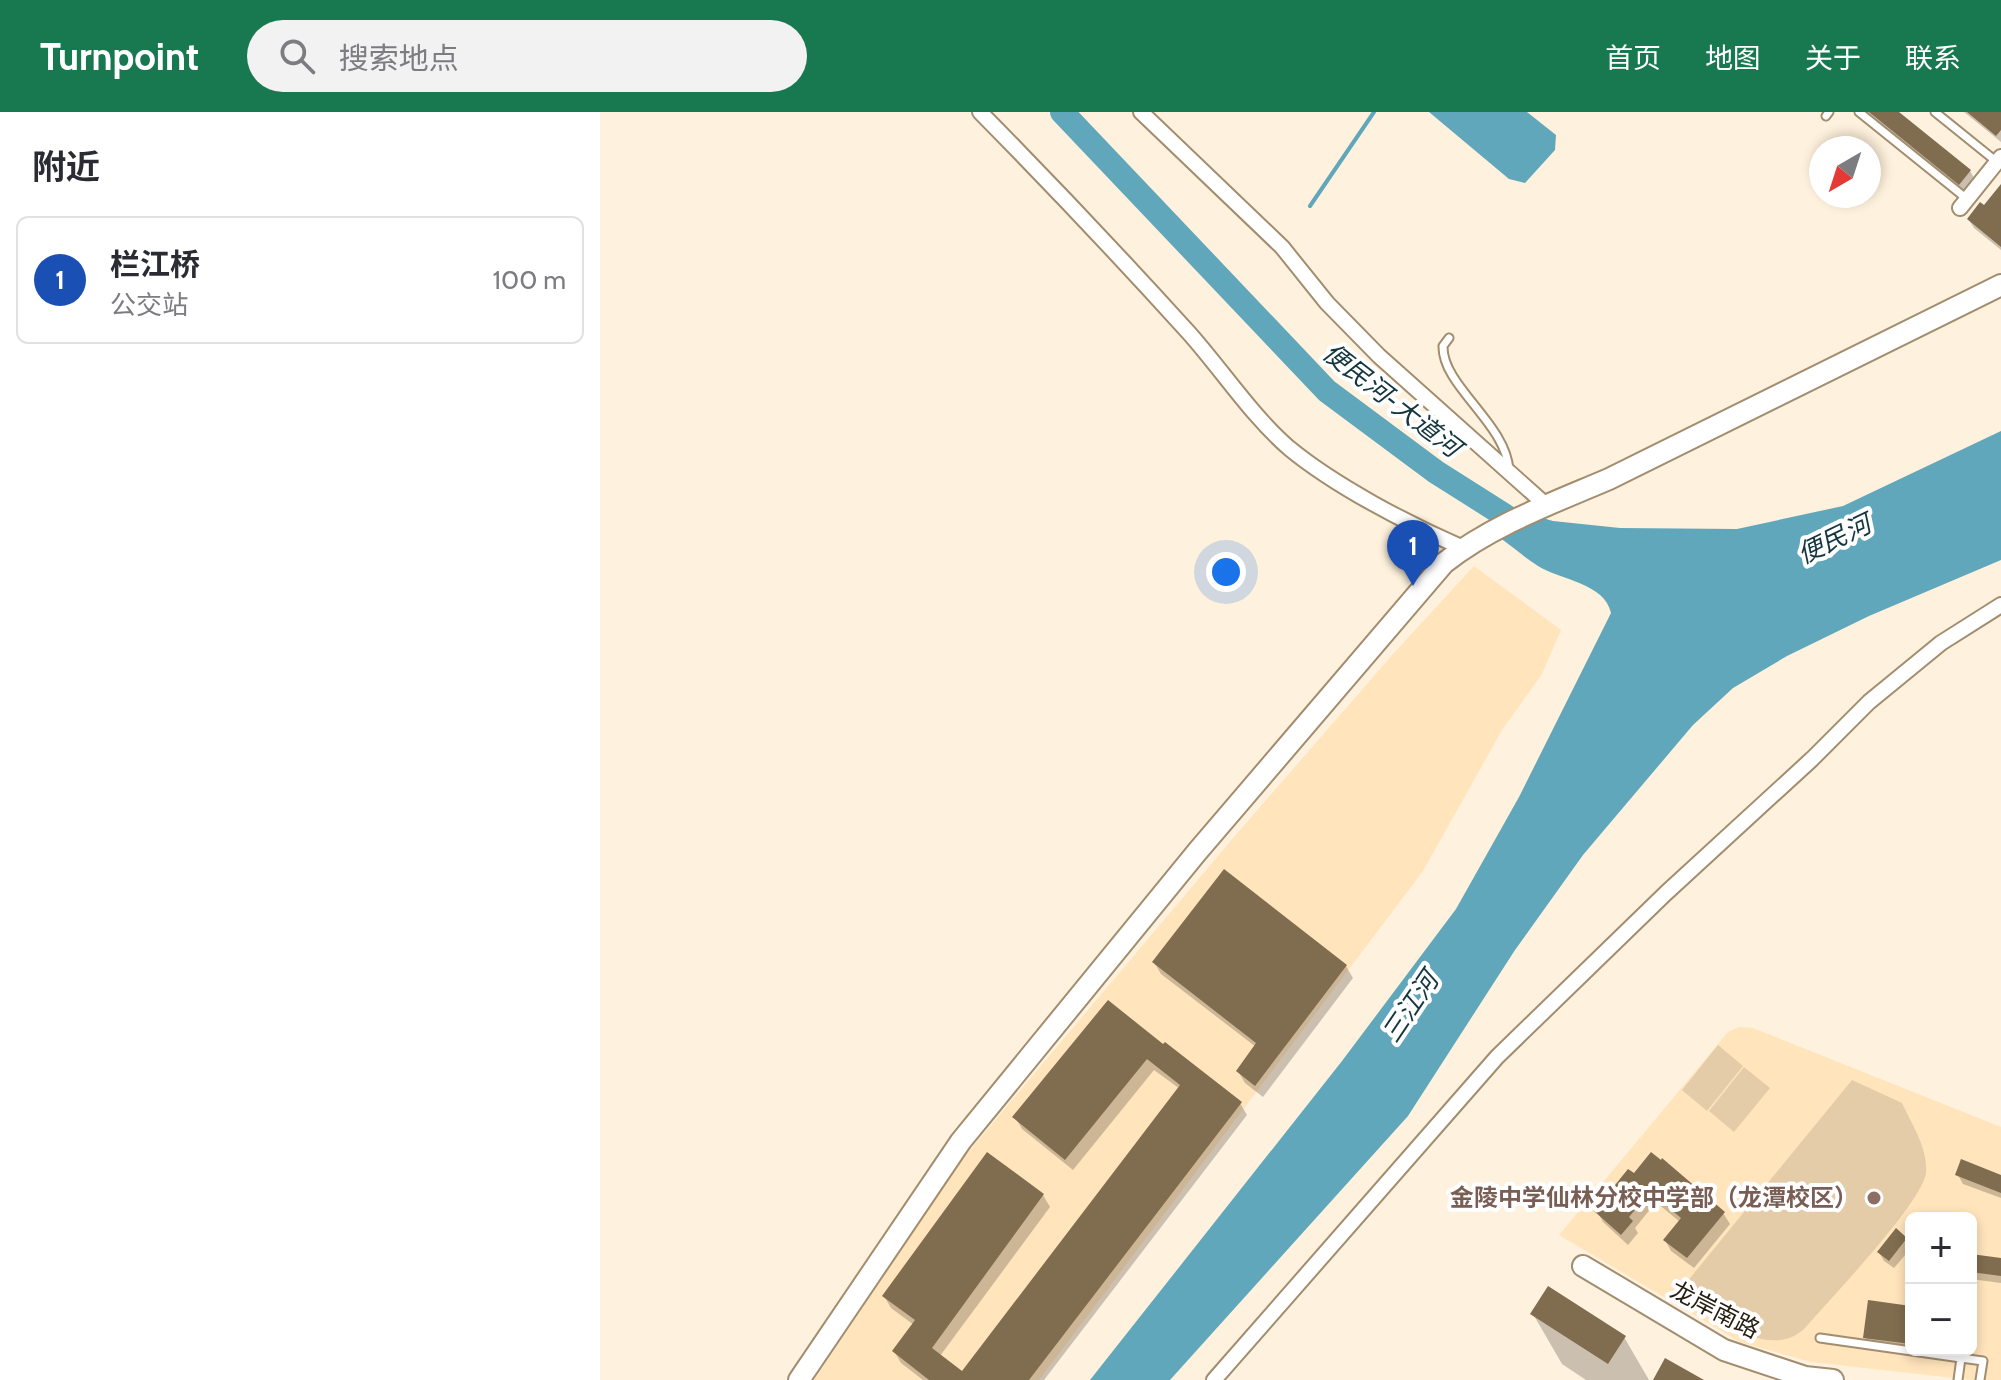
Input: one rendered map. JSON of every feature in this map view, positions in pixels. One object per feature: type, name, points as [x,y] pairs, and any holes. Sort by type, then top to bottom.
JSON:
[{"type":"street","points":[[980,112],[1047,179],[1287,446],[1321,472],[1434,535],[1469,545]]},
{"type":"street","points":[[1141,112],[1282,247],[1327,303],[1379,356],[1510,472],[1543,508]]},
{"type":"street","points":[[1963,204],[1999,160]]},
{"type":"street","points":[[799,1380],[961,1141],[1197,852],[1435,572],[1469,545],[2001,285]]},
{"type":"street","points":[[1214,1380],[1497,1057],[1869,702],[1941,643],[2001,605]]},
{"type":"street","name":"龙岸南路","points":[[1583,1266],[1724,1350],[1805,1378],[1833,1380]]},
{"type":"lane","points":[[1859,112],[1963,204]]},
{"type":"lane","points":[[1935,112],[1999,160]]},
{"type":"lane","points":[[1449,338],[1443,346],[1445,363],[1502,443],[1510,472]]},
{"type":"lane","points":[[1820,1338],[1983,1361],[1980,1380]]},
{"type":"lane","points":[[1958,1380],[1961,1358]]},
{"type":"shaded area","points":[[1474,566],[1561,630],[1542,674],[1502,730],[1423,871],[1039,1380],[814,1380],[964,1157],[1234,837]]},
{"type":"shaded area","name":"金陵中学仙林分校中学部（龙潭校区）","points":[[1739,1027],[1753,1028],[2001,1127],[2001,1380],[1972,1380],[1811,1362],[1740,1342],[1559,1235],[1728,1032]]},
{"type":"shaded area","points":[[1718,1045],[1743,1066],[1707,1111],[1682,1090]]},
{"type":"shaded area","points":[[1744,1067],[1770,1088],[1734,1132],[1709,1111]]},
{"type":"shaded area","points":[[1852,1080],[1902,1103],[1924,1155],[1926,1173],[1921,1187],[1893,1228],[1806,1327],[1791,1337],[1775,1340],[1740,1332],[1677,1294]]},
{"type":"water","points":[[1429,112],[1527,112],[1556,135],[1555,150],[1525,183],[1509,179]]},
{"type":"water","points":[[2001,431],[2001,560],[1869,616],[1787,656],[1733,688],[1693,725],[1583,855],[1515,950],[1408,1116],[1170,1380],[1090,1380],[1342,1061],[1456,909],[1519,797],[1611,613],[1600,595],[1538,566],[1491,532],[1529,514],[1553,521],[1620,528],[1737,529],[1843,506]]},
{"type":"building","points":[[1869,112],[1899,112],[1971,170],[1959,185]]},
{"type":"building","points":[[1967,112],[2001,112],[2001,130],[1996,136]]},
{"type":"building","points":[[2001,184],[2001,247],[1967,219],[1980,202],[1984,205]]},
{"type":"building","points":[[1224,869],[1347,965],[1255,1086],[1236,1071],[1256,1043],[1152,962]]},
{"type":"building","points":[[1108,1000],[1242,1102],[1029,1380],[929,1380],[892,1351],[915,1320],[882,1296],[987,1152],[1044,1194],[932,1348],[962,1371],[1180,1085],[1147,1059],[1065,1160],[1012,1117]]},
{"type":"building","points":[[1651,1152],[1725,1212],[1687,1258],[1663,1240],[1681,1218],[1650,1192],[1629,1217],[1633,1221],[1621,1235],[1594,1211],[1628,1169],[1634,1173]]},
{"type":"building","points":[[1961,1159],[2001,1175],[2001,1193],[1955,1175]]},
{"type":"building","points":[[1896,1228],[1905,1236],[1889,1261],[1877,1252]]},
{"type":"building","points":[[1977,1255],[2001,1258],[2001,1276],[1977,1273]]},
{"type":"building","points":[[1548,1286],[1626,1336],[1608,1364],[1530,1314]]},
{"type":"building","points":[[1868,1300],[1905,1305],[1905,1343],[1863,1338]]},
{"type":"building","points":[[1665,1358],[1704,1380],[1653,1380]]},
{"type":"waterway","name":"便民河-大道河","points":[[1062,112],[1327,391],[1436,472],[1531,529]]},
{"type":"waterway","points":[[1310,206],[1374,112]]},
{"type":"place","name":"栏江桥","points":[[1413,586]]},
{"type":"place","name":"金陵中学仙林分校中学部（龙潭校区）","points":[[1874,1198]]},
{"type":"water label","name":"便民河","points":[[1834,539]]},
{"type":"water label","name":"三江河","points":[[1410,1007]]}]
